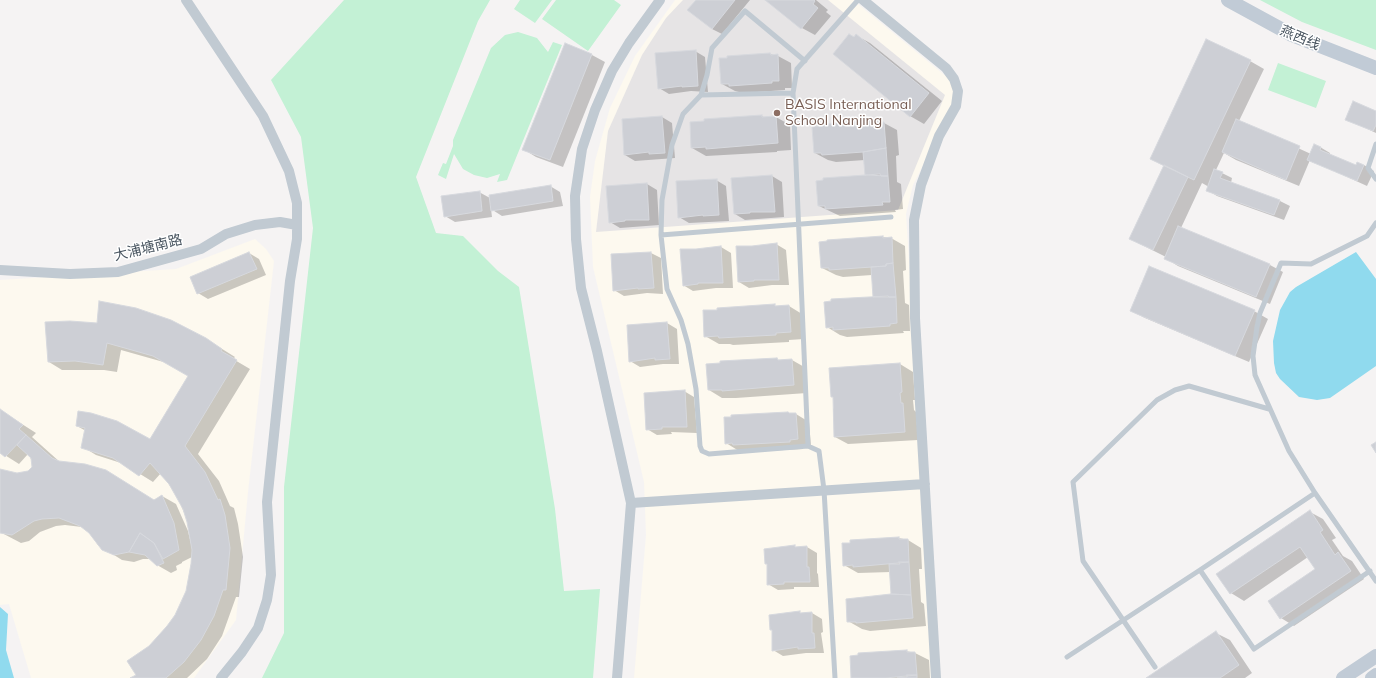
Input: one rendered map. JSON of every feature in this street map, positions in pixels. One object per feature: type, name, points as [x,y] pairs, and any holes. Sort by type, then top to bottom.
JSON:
[{"type":"main road","name":"燕西线","points":[[1228,0],[1292,35],[1376,68]]},
{"type":"main road","points":[[1343,678],[1376,656]]},
{"type":"main road","points":[[1372,678],[1376,675]]},
{"type":"street","points":[[186,0],[263,116],[289,171],[297,203],[297,239],[290,281],[268,496],[271,575],[267,600],[258,628],[221,678]]},
{"type":"street","points":[[617,678],[631,503],[597,351],[581,288],[576,239],[575,196],[582,149],[595,110],[612,71],[629,43],[660,0]]},
{"type":"street","points":[[863,0],[946,68],[954,79],[958,91],[956,106],[939,136],[921,185],[914,220],[915,318],[936,678]]},
{"type":"street","name":"大浦塘南路","points":[[0,270],[70,274],[118,272],[201,249],[226,234],[255,225],[280,222],[297,225]]},
{"type":"street","points":[[631,503],[925,484]]},
{"type":"lane","points":[[808,446],[793,93],[797,69],[858,0]]},
{"type":"lane","points":[[804,61],[744,11],[712,48],[707,75],[700,96],[683,114],[672,145],[662,200],[661,235],[667,289],[681,320],[688,344],[696,389],[700,446],[702,451],[709,454],[808,446],[819,451],[824,490],[835,678]]},
{"type":"lane","points":[[700,96],[793,93]]},
{"type":"lane","points":[[1376,144],[1368,168],[1376,179]]},
{"type":"lane","points":[[661,235],[891,217]]},
{"type":"lane","points":[[1376,223],[1367,236],[1311,264],[1281,263],[1260,313],[1254,342],[1254,371],[1269,409],[1290,451],[1315,493],[1376,581]]},
{"type":"lane","points":[[1155,667],[1082,561],[1073,482],[1157,400],[1175,390],[1189,386],[1269,409]]},
{"type":"lane","points":[[1067,657],[1315,493]]},
{"type":"lane","points":[[1200,570],[1254,649],[1370,571]]},
{"type":"shaded area","points":[[675,0],[853,0],[948,78],[954,87],[953,105],[913,185],[906,214],[936,678],[634,678],[646,535],[644,482],[593,267],[590,197],[595,161],[610,108],[635,56]]},
{"type":"shaded area","name":"BASIS International School Nanjing","points":[[683,0],[828,0],[945,95],[898,210],[596,232],[608,131],[642,55],[666,18]]},
{"type":"shaded area","points":[[255,239],[266,249],[274,261],[248,492],[236,620],[194,678],[31,678],[9,604],[0,605],[0,280],[176,269]]},
{"type":"green space","points":[[344,0],[490,0],[478,21],[416,177],[436,233],[463,236],[498,271],[519,287],[555,509],[564,591],[600,589],[593,678],[262,678],[284,633],[284,487],[313,228],[301,137],[271,80]]},
{"type":"green space","points":[[520,0],[552,0],[535,23],[514,9]]},
{"type":"green space","points":[[556,0],[614,0],[621,5],[588,51],[542,19]]},
{"type":"green space","points":[[1260,0],[1376,0],[1376,50],[1302,22]]},
{"type":"green space","points":[[518,32],[537,38],[548,52],[553,42],[562,45],[507,180],[497,182],[500,174],[487,178],[474,175],[463,169],[454,154],[446,179],[438,175],[443,163],[446,164],[453,146],[453,140],[491,48],[505,35]]},
{"type":"green space","points":[[1278,63],[1326,81],[1316,108],[1268,90]]},
{"type":"water","points":[[1356,252],[1376,279],[1376,366],[1330,398],[1317,400],[1299,397],[1280,379],[1276,373],[1273,341],[1280,310],[1290,292],[1296,287]]},
{"type":"water","points":[[0,607],[8,614],[6,650],[14,678],[0,678]]},
{"type":"building","points":[[696,0],[735,0],[712,29],[687,10]]},
{"type":"building","points":[[765,0],[814,0],[815,1],[813,4],[818,8],[801,29]]},
{"type":"building","points":[[849,34],[854,37],[856,34],[929,93],[910,117],[833,54]]},
{"type":"building","points":[[1206,39],[1251,60],[1194,180],[1150,159]]},
{"type":"building","points":[[565,43],[592,54],[550,160],[522,150]]},
{"type":"building","points":[[696,50],[698,86],[658,89],[655,53]]},
{"type":"building","points":[[770,53],[771,55],[778,54],[779,81],[772,81],[772,83],[729,86],[729,84],[721,84],[719,58],[727,58],[727,56]]},
{"type":"building","points":[[1353,101],[1376,111],[1376,125],[1373,131],[1345,120]]},
{"type":"building","points":[[762,115],[762,117],[776,116],[778,143],[706,149],[706,147],[691,148],[690,122],[704,121],[704,119]]},
{"type":"building","points":[[662,116],[665,153],[649,154],[649,152],[624,155],[622,119]]},
{"type":"building","points":[[1236,119],[1300,146],[1286,180],[1222,152]]},
{"type":"building","points":[[877,120],[877,122],[884,122],[886,148],[863,152],[822,155],[821,153],[814,153],[812,127],[820,126],[820,124]]},
{"type":"building","points":[[1314,144],[1321,147],[1320,150],[1356,165],[1357,162],[1364,165],[1357,181],[1307,160]]},
{"type":"building","points":[[886,148],[888,176],[865,175],[863,152]]},
{"type":"building","points":[[1164,165],[1188,177],[1153,250],[1129,239]]},
{"type":"building","points":[[1214,169],[1223,172],[1220,178],[1280,200],[1274,215],[1206,191]]},
{"type":"building","points":[[880,174],[881,176],[888,176],[890,202],[882,202],[883,205],[825,209],[825,206],[818,206],[816,181],[823,180],[823,178]]},
{"type":"building","points":[[772,175],[775,212],[750,212],[734,214],[731,178]]},
{"type":"building","points":[[717,179],[719,215],[678,218],[676,181]]},
{"type":"building","points":[[647,183],[649,220],[625,220],[609,223],[606,186]]},
{"type":"building","points":[[551,185],[553,201],[491,211],[489,195]]},
{"type":"building","points":[[480,191],[482,211],[444,217],[441,196]]},
{"type":"building","points":[[1178,226],[1270,264],[1256,297],[1164,259]]},
{"type":"building","points":[[883,236],[883,238],[892,237],[893,263],[886,264],[886,266],[829,270],[829,268],[821,268],[819,242],[827,240]]},
{"type":"building","points":[[777,243],[779,280],[754,280],[738,282],[736,246]]},
{"type":"building","points":[[721,246],[723,283],[698,283],[683,286],[680,249]]},
{"type":"building","points":[[249,252],[257,269],[197,294],[190,277]]},
{"type":"building","points":[[651,252],[654,288],[613,291],[611,254]]},
{"type":"building","points":[[893,263],[896,297],[873,297],[871,267],[886,266],[886,264]]},
{"type":"building","points":[[1149,266],[1255,310],[1235,356],[1130,311]]},
{"type":"building","points":[[888,296],[896,297],[897,323],[890,324],[890,326],[833,330],[833,327],[826,328],[824,302],[831,301],[831,299]]},
{"type":"building","points":[[99,301],[136,308],[171,320],[206,338],[222,349],[221,351],[237,360],[185,446],[205,472],[218,500],[220,499],[225,515],[230,548],[226,590],[223,590],[214,616],[201,640],[184,662],[166,678],[130,678],[136,675],[127,661],[149,646],[167,626],[175,615],[186,591],[192,550],[183,509],[169,484],[150,463],[139,476],[113,458],[81,448],[85,428],[76,426],[78,411],[91,413],[117,421],[150,439],[188,376],[153,356],[107,343],[103,365],[75,361],[48,362],[45,322],[70,321],[97,323]]},
{"type":"building","points":[[775,304],[775,306],[789,305],[791,332],[776,333],[776,335],[719,338],[718,336],[704,337],[703,310]]},
{"type":"building","points":[[667,322],[670,359],[655,360],[655,358],[629,362],[627,325]]},
{"type":"building","points":[[777,358],[778,360],[792,359],[794,385],[722,391],[708,390],[706,364],[720,363],[720,361]]},
{"type":"building","points":[[900,363],[902,392],[900,393],[901,403],[903,403],[905,432],[834,437],[833,397],[831,397],[829,368]]},
{"type":"building","points":[[685,390],[687,427],[662,427],[662,429],[646,430],[644,393]]},
{"type":"building","points":[[0,409],[23,425],[19,429],[26,435],[5,457],[0,453]]},
{"type":"building","points":[[788,412],[796,413],[798,439],[790,440],[790,442],[733,445],[732,443],[725,444],[724,417],[731,417],[731,415]]},
{"type":"building","points":[[26,435],[52,458],[59,461],[85,464],[106,470],[154,500],[162,495],[174,523],[179,550],[163,559],[154,543],[140,533],[129,552],[114,555],[102,550],[89,533],[80,526],[59,518],[34,521],[12,535],[0,533],[0,469],[17,473],[28,471],[32,467],[31,458],[17,445]]},
{"type":"building","points":[[1376,442],[1376,453],[1371,445]]},
{"type":"building","points":[[1310,510],[1323,530],[1320,532],[1335,555],[1338,552],[1351,571],[1280,619],[1268,601],[1315,569],[1300,547],[1230,594],[1216,574]]},
{"type":"building","points":[[140,533],[154,543],[164,563],[157,566],[145,555],[129,552]]},
{"type":"building","points":[[899,537],[899,539],[908,539],[909,562],[853,567],[853,565],[843,566],[842,543],[850,543],[850,540]]},
{"type":"building","points":[[795,545],[795,547],[807,546],[807,567],[809,567],[810,582],[784,582],[784,584],[767,585],[767,564],[765,564],[764,549]]},
{"type":"building","points":[[899,562],[909,562],[911,595],[891,594],[889,564],[900,564]]},
{"type":"building","points":[[891,594],[911,595],[913,618],[856,623],[847,622],[846,599]]},
{"type":"building","points":[[800,611],[800,613],[812,612],[812,633],[814,633],[815,648],[798,649],[798,647],[772,651],[772,630],[770,630],[769,615]]},
{"type":"building","points":[[1216,631],[1239,665],[1220,678],[1146,678]]},
{"type":"building","points":[[907,650],[907,652],[915,652],[917,675],[885,678],[851,678],[850,656],[858,655],[858,653]]},
{"type":"building","points":[[907,675],[917,675],[917,678],[897,678],[907,677]]},
{"type":"place","name":"BASIS International School Nanjing","points":[[777,113]]}]
